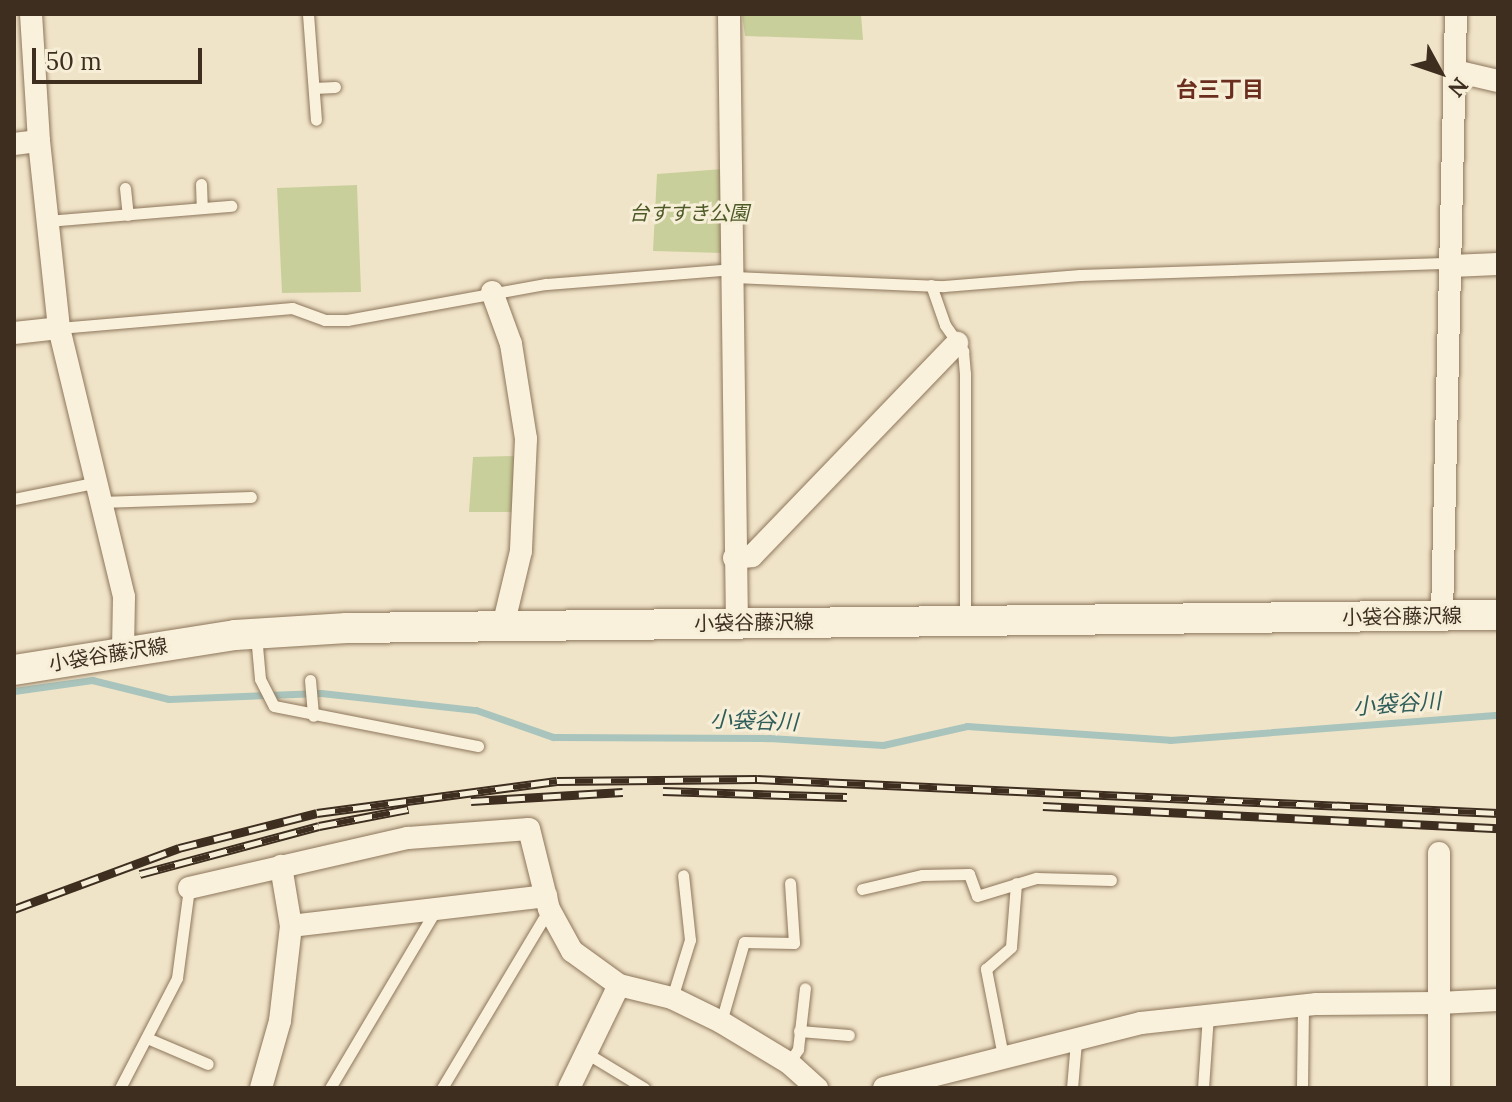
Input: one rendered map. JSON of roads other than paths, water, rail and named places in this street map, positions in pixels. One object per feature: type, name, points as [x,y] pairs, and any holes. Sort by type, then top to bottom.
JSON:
[{"type":"main road","name":"小袋谷藤沢線","points":[[14,670],[123,650],[256,634],[503,626],[1498,615]]},
{"type":"street","points":[[729,14],[737,623]]},
{"type":"street","points":[[1442,615],[1456,14]]},
{"type":"street","points":[[25,18],[59,328],[96,492],[124,597],[123,650]]},
{"type":"street","points":[[1455,71],[1498,81]]},
{"type":"street","points":[[14,144],[39,141]]},
{"type":"street","points":[[1451,265],[1498,264]]},
{"type":"street","points":[[492,292],[511,344],[526,439],[521,551],[503,626]]},
{"type":"street","points":[[14,333],[59,328]]},
{"type":"street","points":[[734,558],[752,556],[957,343]]},
{"type":"street","points":[[189,888],[408,838],[529,829],[547,902],[572,951],[619,985],[672,998],[721,1022],[789,1063],[817,1088]]},
{"type":"street","points":[[1439,853],[1439,1088]]},
{"type":"street","points":[[261,1088],[280,1021],[291,926],[281,866]]},
{"type":"street","points":[[291,926],[547,902]]},
{"type":"street","points":[[569,1088],[619,985]]},
{"type":"street","points":[[884,1088],[1141,1023],[1303,1006],[1498,1000]]},
{"type":"lane","points":[[308,14],[316,120]]},
{"type":"lane","points":[[314,88],[335,87]]},
{"type":"lane","points":[[201,184],[202,208]]},
{"type":"lane","points":[[125,188],[128,215]]},
{"type":"lane","points":[[47,221],[231,206]]},
{"type":"lane","points":[[59,328],[292,308],[325,320],[347,320],[492,292],[624,275],[734,273],[931,285],[1312,265],[1451,265]]},
{"type":"lane","points":[[931,285],[957,343],[965,374],[965,620]]},
{"type":"lane","points":[[14,499],[96,492],[251,497]]},
{"type":"lane","points":[[256,634],[260,679],[274,706],[478,746]]},
{"type":"lane","points":[[310,680],[313,716]]},
{"type":"lane","points":[[862,889],[922,875],[969,874],[977,896],[1036,878],[1111,880]]},
{"type":"lane","points":[[672,998],[690,940],[683,875]]},
{"type":"lane","points":[[721,1022],[744,942],[794,943],[790,883]]},
{"type":"lane","points":[[1003,1056],[986,969],[1011,947],[1016,883]]},
{"type":"lane","points":[[120,1088],[177,978],[189,888]]},
{"type":"lane","points":[[442,1088],[547,902]]},
{"type":"lane","points":[[330,1088],[435,911]]},
{"type":"lane","points":[[789,1063],[798,1049],[805,988]]},
{"type":"lane","points":[[1302,1088],[1303,1006]]},
{"type":"lane","points":[[1203,1088],[1208,1015]]},
{"type":"lane","points":[[799,1031],[849,1035]]},
{"type":"lane","points":[[147,1038],[208,1064]]},
{"type":"lane","points":[[1072,1088],[1076,1041]]},
{"type":"lane","points":[[588,1054],[644,1088]]},
{"type":"waterway","name":"小袋谷川","points":[[14,691],[92,680],[169,699],[321,693],[476,710],[553,737],[769,738],[883,745],[967,726],[1170,740],[1498,715]]},
{"type":"railway","points":[[14,909],[179,848],[317,813],[557,781],[757,779],[1498,813]]},
{"type":"railway","points":[[663,791],[847,797]]},
{"type":"railway","points":[[471,801],[623,792]]},
{"type":"railway","points":[[1043,806],[1498,828]]},
{"type":"railway","points":[[140,874],[319,826],[408,809]]},
{"type":"district","name":"台三丁目","points":[[1220,90]]},
{"type":"park label","name":"台すすき公園","points":[[689,212]]}]
